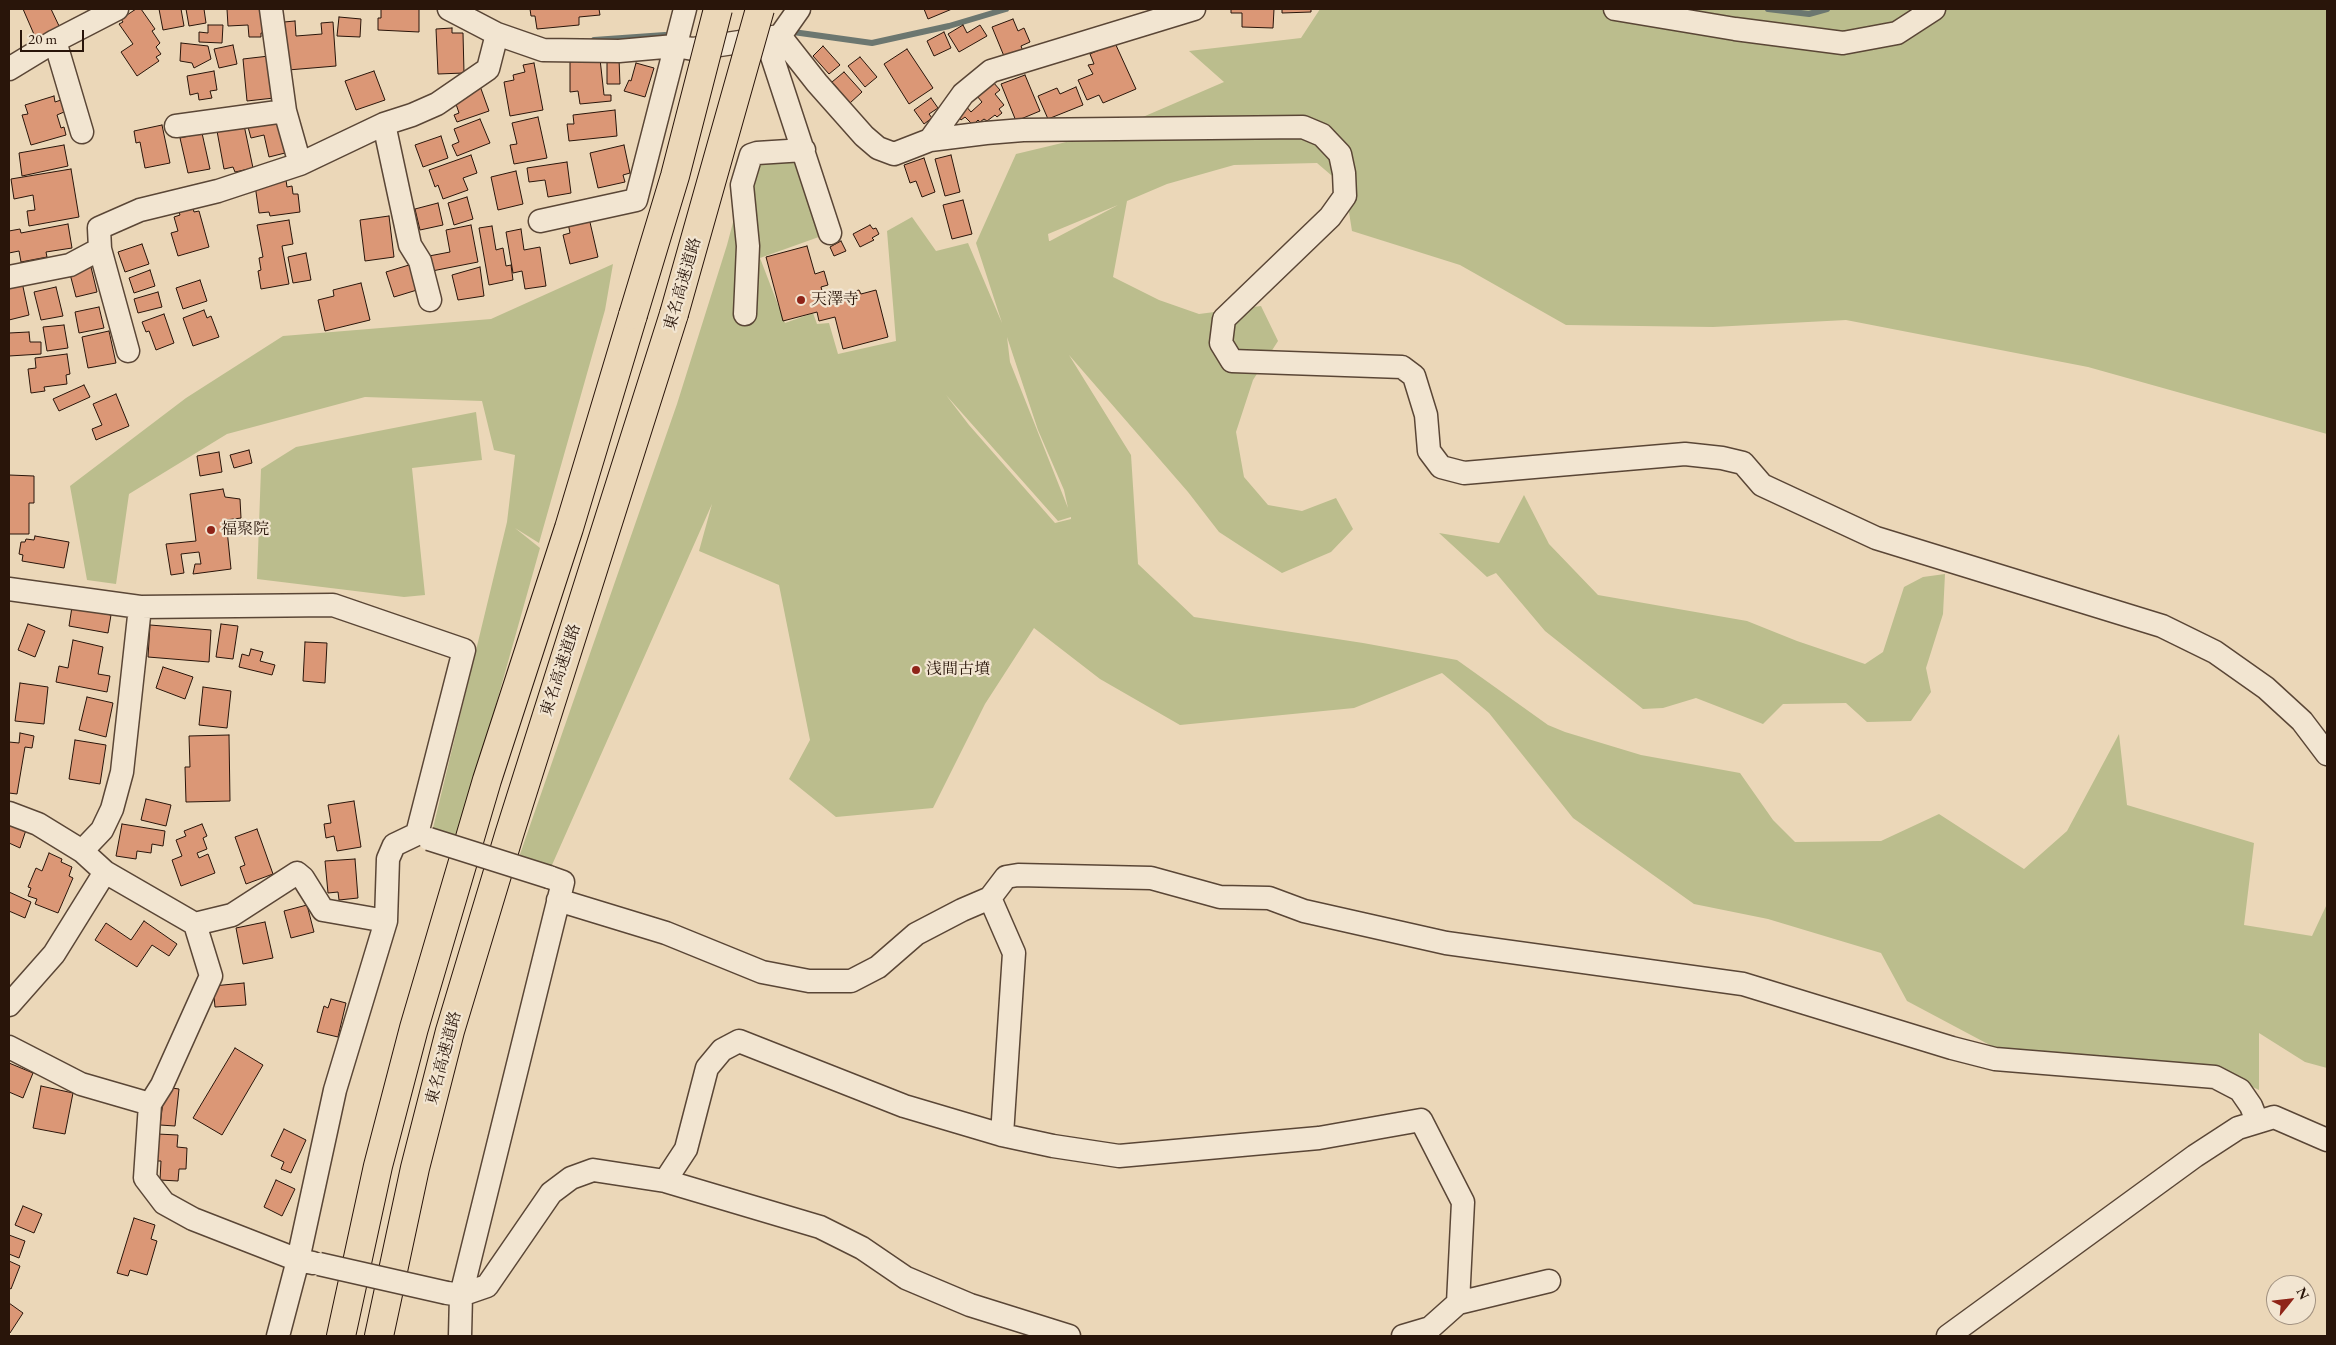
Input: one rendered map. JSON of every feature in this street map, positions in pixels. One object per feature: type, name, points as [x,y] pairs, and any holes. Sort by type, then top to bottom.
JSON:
[{"type":"highway","points":[[341,1336],[378,1166],[414,1028],[487,780],[569,528],[675,176],[718,9]]},
{"type":"highway","name":"東名高速道路","points":[[380,1336],[415,1168],[450,1031],[509,835],[674,314],[760,9]]},
{"type":"street","points":[[9,70],[54,41],[116,9]]},
{"type":"street","points":[[271,9],[285,111],[300,164]]},
{"type":"street","points":[[449,9],[497,34],[543,50],[619,51],[675,46],[692,49],[773,37],[799,9]]},
{"type":"street","points":[[540,221],[636,200],[685,9]]},
{"type":"street","points":[[930,140],[963,94],[991,71],[1194,9]]},
{"type":"street","points":[[1615,9],[1736,30],[1843,43],[1897,33],[1934,9]]},
{"type":"street","points":[[128,351],[100,249],[99,228],[140,210],[218,191],[300,164],[384,124],[437,104],[488,69],[497,34]]},
{"type":"street","points":[[773,37],[864,136],[878,148],[894,154],[930,140],[1023,130],[1303,127],[1322,135],[1340,154],[1344,173],[1345,196],[1330,217],[1224,320],[1221,343],[1232,361],[1402,367],[1414,376],[1426,416],[1429,451],[1441,468],[1464,473],[1685,454],[1722,458],[1744,463],[1762,485],[1876,538],[2162,626],[2216,652],[2266,688],[2295,714],[2327,754]]},
{"type":"street","points":[[773,37],[804,150],[830,233]]},
{"type":"street","points":[[54,41],[82,132]]},
{"type":"street","points":[[176,126],[285,111]]},
{"type":"street","points":[[384,124],[410,245],[420,261],[430,300]]},
{"type":"street","points":[[745,314],[748,246],[742,185],[752,155],[757,152],[804,150]]},
{"type":"street","points":[[9,277],[70,265],[100,249]]},
{"type":"street","points":[[9,589],[140,607],[333,605],[464,650],[423,836]]},
{"type":"street","points":[[82,851],[102,830],[112,809],[122,772],[140,607]]},
{"type":"street","points":[[9,813],[38,824],[82,851],[105,872],[195,924],[211,976],[162,1085],[150,1104],[145,1178],[164,1202],[193,1219],[309,1262],[454,1294],[487,1286],[551,1194],[571,1178],[593,1170],[665,1181],[820,1227],[862,1248],[906,1278],[970,1305],[1069,1336]]},
{"type":"street","points":[[278,1336],[309,1262],[335,1090],[386,921],[388,858],[394,845],[423,836],[564,882],[454,1294],[460,1336]]},
{"type":"street","points":[[9,1005],[54,954],[105,872]]},
{"type":"street","points":[[195,924],[232,915],[297,873],[304,878],[323,910],[386,921]]},
{"type":"street","points":[[558,900],[666,933],[762,972],[809,981],[851,981],[878,967],[916,934],[990,898],[1006,877],[1018,875],[1151,878],[1220,897],[1269,898],[1304,911],[1446,943],[1743,984],[1952,1048],[1995,1059],[2215,1077],[2240,1090],[2251,1106],[2257,1121]]},
{"type":"street","points":[[990,898],[1014,953],[1002,1135]]},
{"type":"street","points":[[665,1181],[686,1149],[707,1068],[722,1050],[740,1041],[904,1106],[1002,1135],[1053,1146],[1119,1156],[1319,1138],[1420,1120],[1463,1202],[1458,1303]]},
{"type":"street","points":[[9,1047],[81,1084],[150,1104]]},
{"type":"street","points":[[1948,1336],[2195,1156],[2238,1128],[2274,1117],[2327,1140]]},
{"type":"street","points":[[1404,1336],[1430,1328],[1458,1303],[1549,1281]]},
{"type":"green space","points":[[1320,9],[2327,9],[2327,434],[2088,367],[1846,320],[1713,327],[1566,325],[1460,265],[1352,231],[1345,187],[1317,163],[1234,165],[1167,184],[1127,201],[1113,277],[1159,300],[1199,314],[1261,306],[1278,341],[1253,380],[1236,432],[1244,477],[1268,505],[1302,511],[1336,498],[1353,529],[1331,552],[1282,573],[1219,532],[1188,492],[1069,355],[1131,455],[1138,564],[1194,617],[1363,643],[1457,660],[1548,725],[1565,732],[1641,755],[1740,773],[1773,820],[1795,842],[1881,841],[1939,814],[2024,869],[2067,831],[2119,734],[2127,805],[2254,843],[2244,925],[2312,936],[2327,904],[2327,1068],[2305,1062],[2259,1033],[2259,1090],[2207,1065],[2001,1051],[1907,1001],[1881,953],[1768,919],[1694,904],[1573,818],[1489,713],[1442,673],[1354,708],[1180,725],[1100,679],[1034,628],[985,704],[933,808],[836,817],[789,779],[810,740],[779,585],[699,551],[712,504],[552,865],[519,857],[677,404],[727,245],[751,155],[806,157],[830,233],[760,258],[785,323],[813,313],[817,324],[829,323],[838,354],[896,341],[887,231],[912,217],[936,251],[968,243],[1002,323],[976,243],[1016,154],[1108,132],[1224,82],[1189,51],[1301,38]],"holes":[[[1118,205],[1050,241],[1049,241],[1048,234]],[[1007,337],[1038,430],[1064,490],[1068,508],[1010,362]],[[946,395],[1058,521],[1071,517],[1071,519],[1055,523],[969,425]]]},
{"type":"green space","points":[[613,264],[605,310],[539,543],[515,528],[540,548],[458,840],[433,828],[507,522],[515,455],[494,450],[482,401],[365,397],[227,434],[129,494],[116,584],[87,580],[70,486],[186,398],[283,336],[491,319]]},
{"type":"green space","points":[[476,412],[482,460],[412,468],[425,595],[404,597],[257,579],[261,469],[296,447]]},
{"type":"green space","points":[[1524,495],[1549,544],[1598,595],[1747,621],[1797,641],[1865,664],[1883,652],[1904,587],[1923,577],[1945,574],[1943,614],[1926,668],[1931,692],[1911,721],[1867,722],[1846,703],[1783,704],[1763,724],[1696,698],[1663,708],[1643,709],[1545,631],[1496,573],[1487,577],[1439,533],[1499,543]]},
{"type":"building","points":[[23,9],[51,9],[60,28],[36,39]]},
{"type":"building","points":[[136,9],[141,9],[155,29],[152,31],[160,43],[156,47],[161,54],[156,57],[159,61],[137,76],[121,52],[133,44],[119,24],[123,22],[121,19]]},
{"type":"building","points":[[159,9],[181,9],[184,26],[163,30]]},
{"type":"building","points":[[186,9],[204,9],[206,23],[189,26]]},
{"type":"building","points":[[227,9],[267,9],[268,33],[261,33],[261,37],[249,37],[248,25],[228,26]]},
{"type":"building","points":[[381,9],[419,9],[419,32],[378,30],[378,18],[381,18]]},
{"type":"building","points":[[530,9],[599,9],[600,15],[579,17],[579,25],[537,29],[535,16],[531,16]]},
{"type":"building","points":[[924,9],[952,9],[928,19]]},
{"type":"building","points":[[1231,9],[1274,9],[1273,28],[1242,27],[1242,13],[1231,13]]},
{"type":"building","points":[[1282,9],[1311,9],[1311,12],[1282,13]]},
{"type":"building","points":[[339,17],[361,19],[360,37],[337,36]]},
{"type":"building","points":[[1013,19],[1018,31],[1024,28],[1030,42],[1021,46],[1024,54],[1006,61],[992,27]]},
{"type":"building","points":[[295,21],[296,36],[322,34],[321,23],[333,22],[336,66],[288,70],[284,22]]},
{"type":"building","points":[[208,25],[223,25],[222,43],[199,42],[199,32],[208,33]]},
{"type":"building","points":[[963,25],[967,33],[980,25],[987,36],[959,52],[948,34]]},
{"type":"building","points":[[452,28],[452,33],[463,33],[464,73],[438,74],[436,29]]},
{"type":"building","points":[[944,32],[951,48],[934,56],[927,41]]},
{"type":"building","points":[[181,43],[208,46],[211,59],[194,68],[192,63],[180,61]]},
{"type":"building","points":[[1115,43],[1136,89],[1103,103],[1099,95],[1087,100],[1078,80],[1093,74],[1088,65],[1094,64],[1090,54]]},
{"type":"building","points":[[233,45],[237,64],[219,68],[214,49]]},
{"type":"building","points":[[823,46],[840,65],[829,74],[813,56]]},
{"type":"building","points":[[907,49],[933,88],[909,104],[884,64]]},
{"type":"building","points":[[269,56],[274,98],[247,101],[243,59]]},
{"type":"building","points":[[860,57],[877,77],[865,87],[848,66]]},
{"type":"building","points":[[600,59],[604,95],[611,95],[611,101],[580,104],[578,91],[570,92],[570,62]]},
{"type":"building","points":[[607,59],[619,59],[620,84],[607,84]]},
{"type":"building","points":[[534,63],[543,110],[510,116],[504,82],[514,80],[513,75],[525,72],[523,65]]},
{"type":"building","points":[[636,63],[654,68],[645,97],[624,91],[629,80],[631,81]]},
{"type":"building","points":[[214,71],[217,90],[210,91],[212,98],[199,100],[198,93],[190,95],[187,76]]},
{"type":"building","points":[[374,71],[385,100],[356,110],[345,81]]},
{"type":"building","points":[[844,72],[862,92],[850,103],[832,82]]},
{"type":"building","points":[[1025,75],[1040,111],[1016,121],[1001,84]]},
{"type":"building","points":[[993,82],[1000,90],[995,94],[1004,105],[999,109],[1002,113],[997,117],[995,115],[987,121],[984,119],[980,122],[978,120],[973,125],[965,117],[961,120],[956,113],[965,105],[971,112],[982,102],[977,96]]},
{"type":"building","points":[[480,86],[489,111],[457,122],[454,115],[459,113],[453,95]]},
{"type":"building","points":[[1076,87],[1083,105],[1048,119],[1038,96],[1057,88],[1060,94]]},
{"type":"building","points":[[54,96],[55,102],[61,100],[64,112],[57,115],[61,128],[64,127],[66,135],[31,145],[22,115],[28,114],[25,105]]},
{"type":"building","points":[[931,98],[938,108],[929,114],[932,118],[924,124],[914,110]]},
{"type":"building","points":[[615,110],[617,136],[569,141],[567,124],[574,124],[573,115]]},
{"type":"building","points":[[538,117],[547,158],[514,164],[510,145],[517,144],[512,123]]},
{"type":"building","points":[[480,119],[490,143],[457,156],[452,145],[459,142],[454,129]]},
{"type":"building","points":[[282,120],[289,152],[269,157],[264,135],[251,138],[248,127]]},
{"type":"building","points":[[162,125],[170,163],[145,168],[140,142],[136,143],[134,131]]},
{"type":"building","points":[[244,125],[253,168],[235,172],[233,167],[224,169],[217,131]]},
{"type":"building","points":[[202,133],[210,169],[188,173],[180,138]]},
{"type":"building","points":[[441,136],[448,158],[423,167],[415,145]]},
{"type":"building","points":[[64,145],[68,166],[22,176],[19,153]]},
{"type":"building","points":[[624,145],[630,173],[623,175],[625,182],[598,188],[590,153]]},
{"type":"building","points":[[471,155],[477,173],[463,178],[468,190],[443,199],[438,185],[435,187],[429,170]]},
{"type":"building","points":[[951,155],[960,192],[945,196],[935,159]]},
{"type":"building","points":[[924,158],[935,192],[922,197],[916,181],[910,183],[904,165]]},
{"type":"building","points":[[567,162],[571,193],[548,197],[545,180],[529,182],[527,168]]},
{"type":"building","points":[[71,169],[79,217],[29,226],[27,211],[35,210],[33,195],[14,199],[11,179]]},
{"type":"building","points":[[516,171],[523,204],[498,210],[491,177]]},
{"type":"building","points":[[286,180],[287,187],[292,186],[293,194],[298,194],[300,212],[270,216],[269,212],[259,213],[255,185]]},
{"type":"building","points":[[467,197],[473,219],[454,225],[448,203]]},
{"type":"building","points":[[963,200],[972,234],[952,239],[943,205]]},
{"type":"building","points":[[438,203],[443,225],[420,230],[415,209]]},
{"type":"building","points":[[193,208],[194,212],[199,211],[209,247],[178,256],[171,233],[178,231],[174,217],[180,215],[179,212]]},
{"type":"building","points":[[389,216],[394,257],[365,261],[360,220]]},
{"type":"building","points":[[589,218],[598,257],[570,264],[563,235],[570,233],[568,223]]},
{"type":"building","points":[[289,220],[293,244],[282,246],[289,284],[261,289],[258,271],[261,270],[259,258],[263,257],[257,225]]},
{"type":"building","points":[[68,224],[72,248],[46,252],[47,257],[21,262],[19,251],[9,253],[9,231],[20,229],[21,233]]},
{"type":"building","points":[[471,225],[478,262],[432,271],[429,256],[450,252],[446,230]]},
{"type":"building","points":[[870,225],[873,229],[876,228],[879,234],[872,238],[874,240],[860,247],[853,234]]},
{"type":"building","points":[[492,226],[496,250],[503,248],[506,266],[511,265],[513,280],[489,285],[479,228]]},
{"type":"building","points":[[521,229],[524,250],[540,247],[546,286],[525,289],[522,271],[513,273],[506,232]]},
{"type":"building","points":[[841,241],[846,251],[834,256],[830,247]]},
{"type":"building","points":[[142,244],[149,264],[125,272],[118,252]]},
{"type":"building","name":"天澤寺","points":[[807,246],[815,274],[824,271],[828,285],[821,287],[826,306],[839,303],[837,296],[859,290],[861,294],[876,290],[888,337],[843,349],[835,317],[819,321],[817,312],[783,321],[766,257]]},
{"type":"building","points":[[306,253],[311,280],[293,283],[288,257]]},
{"type":"building","points":[[90,263],[97,292],[76,297],[70,274]]},
{"type":"building","points":[[409,265],[417,290],[394,297],[386,272]]},
{"type":"building","points":[[480,267],[484,296],[458,300],[452,275]]},
{"type":"building","points":[[150,270],[155,286],[134,293],[129,278]]},
{"type":"building","points":[[200,280],[207,301],[183,309],[176,288]]},
{"type":"building","points":[[22,282],[29,315],[9,320],[9,284]]},
{"type":"building","points":[[361,283],[370,320],[325,331],[318,300],[334,296],[333,290]]},
{"type":"building","points":[[56,287],[63,316],[41,320],[34,292]]},
{"type":"building","points":[[158,292],[162,307],[138,313],[134,299]]},
{"type":"building","points":[[99,307],[104,328],[79,333],[75,312]]},
{"type":"building","points":[[204,310],[207,318],[211,316],[219,337],[193,346],[183,318]]},
{"type":"building","points":[[164,314],[174,343],[156,350],[149,331],[146,332],[142,322]]},
{"type":"building","points":[[64,325],[68,348],[47,351],[43,327]]},
{"type":"building","points":[[109,331],[116,363],[88,368],[82,337]]},
{"type":"building","points":[[29,332],[30,342],[41,342],[41,354],[9,356],[9,333]]},
{"type":"building","points":[[67,354],[70,374],[66,375],[67,384],[44,387],[45,391],[31,393],[28,369],[36,368],[35,358]]},
{"type":"building","points":[[84,385],[90,397],[59,411],[53,399]]},
{"type":"building","points":[[116,394],[129,426],[96,440],[92,429],[102,425],[93,404]]},
{"type":"building","points":[[249,450],[252,463],[234,468],[230,455]]},
{"type":"building","points":[[219,452],[222,472],[200,476],[197,456]]},
{"type":"building","points":[[9,475],[34,476],[34,503],[29,503],[29,534],[9,534]]},
{"type":"building","name":"福聚院","points":[[223,489],[225,497],[240,499],[241,518],[226,520],[231,569],[193,574],[195,564],[201,564],[199,552],[181,554],[184,573],[171,575],[166,544],[196,541],[190,494]]},
{"type":"building","points":[[35,536],[69,542],[64,568],[22,561],[23,555],[19,554],[21,542],[25,542],[26,539],[34,540]]},
{"type":"building","points":[[72,607],[111,615],[108,633],[69,626]]},
{"type":"building","points":[[28,624],[45,631],[35,657],[18,650]]},
{"type":"building","points":[[221,624],[238,626],[233,659],[216,657]]},
{"type":"building","points":[[150,625],[211,630],[209,662],[148,657]]},
{"type":"building","points":[[73,640],[103,647],[98,674],[110,676],[107,692],[56,682],[59,666],[68,668]]},
{"type":"building","points":[[305,642],[327,643],[325,683],[303,681]]},
{"type":"building","points":[[251,649],[263,652],[260,661],[275,665],[272,675],[239,667],[242,654],[249,656]]},
{"type":"building","points":[[163,667],[193,677],[185,699],[156,688]]},
{"type":"building","points":[[20,683],[48,687],[44,724],[15,721]]},
{"type":"building","points":[[203,687],[231,691],[227,728],[199,725]]},
{"type":"building","points":[[87,697],[113,703],[106,737],[79,730]]},
{"type":"building","points":[[20,733],[34,736],[32,748],[25,747],[17,794],[9,793],[9,742],[19,743]]},
{"type":"building","points":[[229,735],[230,801],[186,802],[185,767],[190,767],[189,736]]},
{"type":"building","points":[[75,740],[106,745],[100,784],[69,779]]},
{"type":"building","points":[[146,799],[171,805],[166,826],[141,820]]},
{"type":"building","points":[[354,801],[361,847],[337,851],[334,836],[326,838],[324,824],[331,823],[328,805]]},
{"type":"building","points":[[9,822],[26,830],[20,848],[9,843]]},
{"type":"building","points":[[122,824],[165,831],[163,846],[152,844],[151,853],[137,851],[136,859],[116,856]]},
{"type":"building","points":[[202,824],[207,836],[203,838],[207,849],[197,853],[199,858],[208,854],[215,873],[181,886],[172,860],[182,856],[176,840],[186,836],[184,831]]},
{"type":"building","points":[[257,829],[273,874],[246,884],[240,867],[245,865],[235,837]]},
{"type":"building","points":[[49,853],[62,859],[61,862],[72,867],[69,876],[73,878],[58,913],[35,904],[37,899],[28,896],[31,888],[28,887],[36,868],[42,871]]},
{"type":"building","points":[[355,859],[358,898],[339,900],[338,892],[328,893],[325,861]]},
{"type":"building","points":[[9,892],[31,902],[25,918],[9,911]]},
{"type":"building","points":[[307,905],[314,932],[291,938],[284,911]]},
{"type":"building","points":[[144,921],[177,944],[169,956],[152,945],[137,967],[95,940],[106,923],[131,940]]},
{"type":"building","points":[[265,922],[273,958],[243,964],[236,928]]},
{"type":"building","points":[[244,983],[246,1005],[215,1007],[213,986]]},
{"type":"building","points":[[331,999],[346,1003],[338,1037],[317,1032],[324,1006],[328,1008]]},
{"type":"building","points":[[235,1048],[263,1065],[222,1135],[193,1118]]},
{"type":"building","points":[[9,1063],[33,1073],[23,1098],[9,1092]]},
{"type":"building","points":[[41,1086],[73,1093],[65,1134],[33,1128]]},
{"type":"building","points":[[165,1087],[179,1089],[175,1126],[160,1125]]},
{"type":"building","points":[[284,1129],[306,1140],[291,1173],[281,1169],[284,1162],[271,1156]]},
{"type":"building","points":[[157,1134],[178,1135],[177,1147],[187,1148],[186,1169],[179,1169],[178,1181],[160,1180],[161,1161],[156,1161]]},
{"type":"building","points":[[276,1180],[295,1189],[282,1216],[264,1207]]},
{"type":"building","points":[[23,1206],[42,1214],[34,1233],[15,1225]]},
{"type":"building","points":[[134,1218],[155,1225],[151,1239],[157,1241],[147,1275],[130,1270],[128,1276],[117,1273]]},
{"type":"building","points":[[9,1235],[25,1241],[19,1258],[9,1254]]},
{"type":"building","points":[[9,1261],[20,1266],[11,1289],[9,1288]]},
{"type":"building","points":[[9,1303],[23,1313],[10,1333],[9,1332]]},
{"type":"waterway","points":[[793,32],[872,43],[949,26],[1006,9]]},
{"type":"waterway","points":[[1768,9],[1809,14],[1827,9]]},
{"type":"waterway","points":[[594,40],[665,35]]},
{"type":"place","name":"天澤寺","points":[[801,300]]},
{"type":"place","name":"福聚院","points":[[211,530]]},
{"type":"place","name":"浅間古墳","points":[[916,670]]}]
